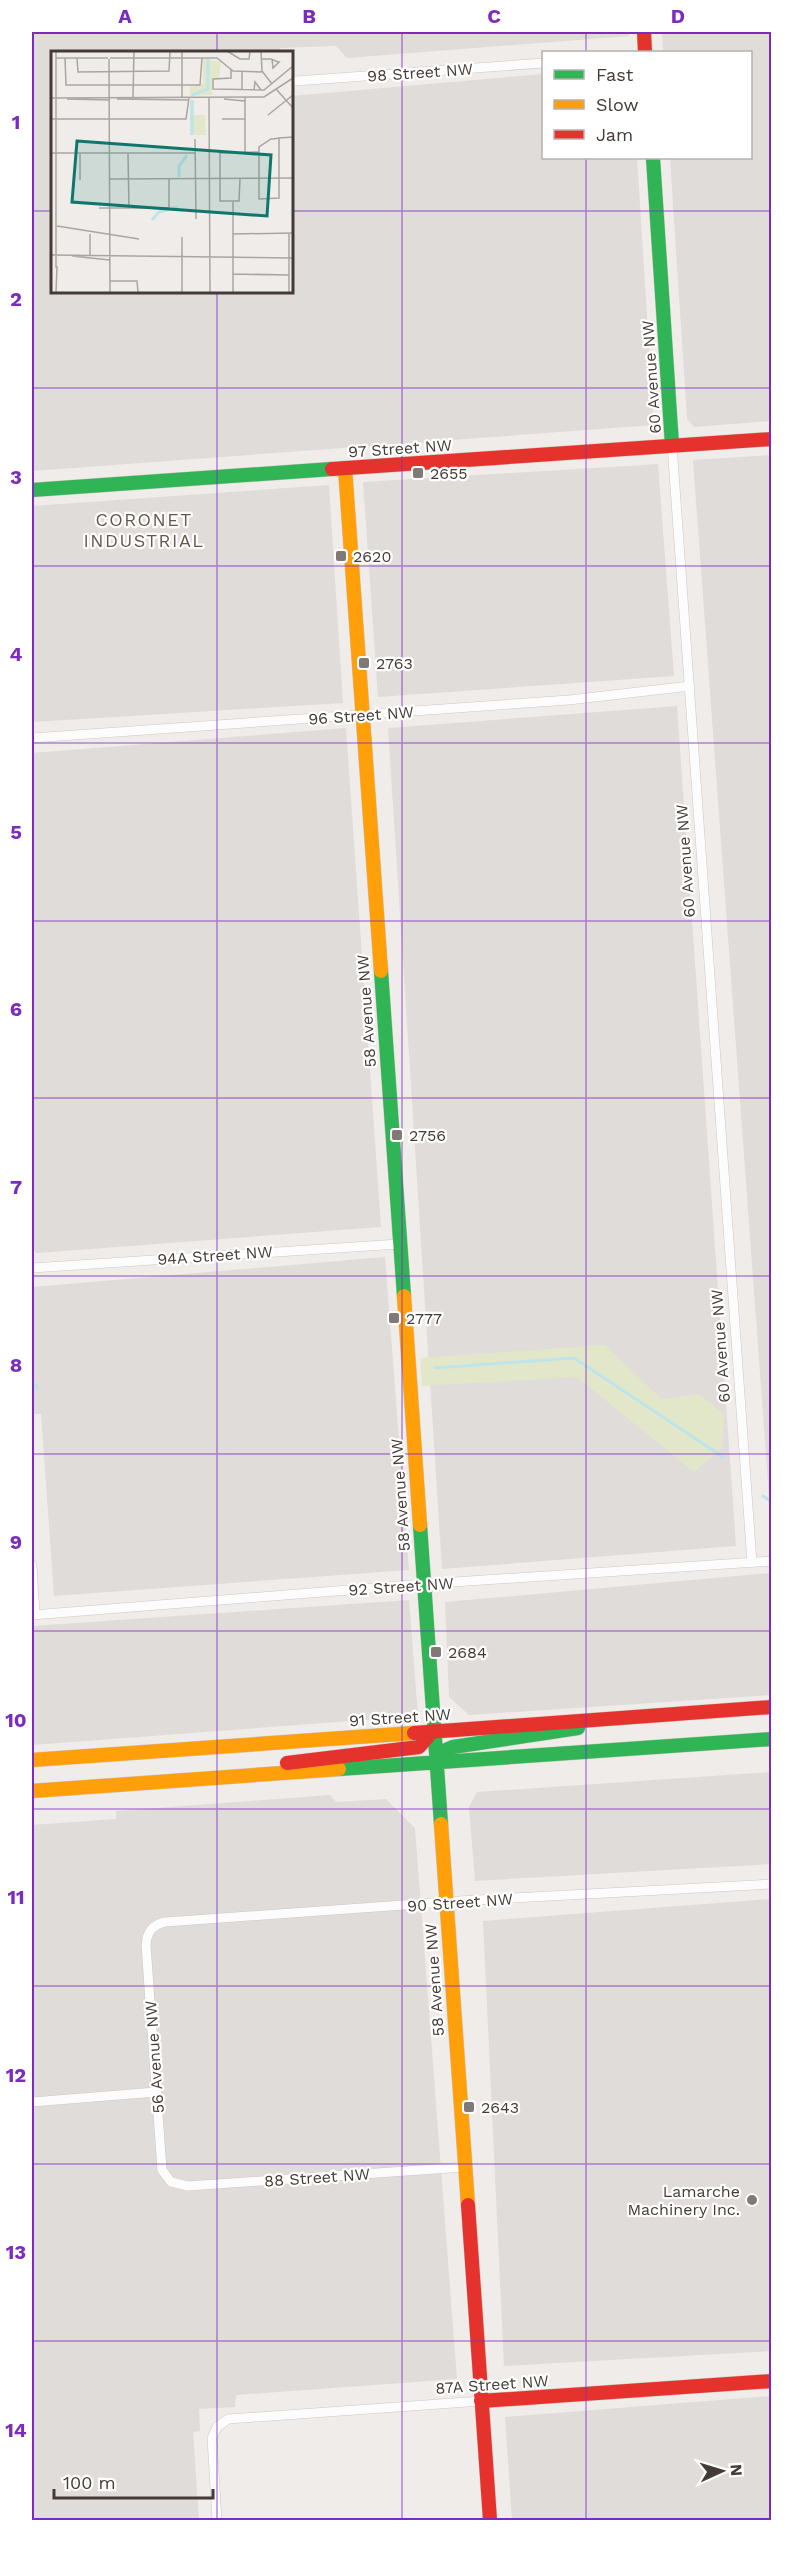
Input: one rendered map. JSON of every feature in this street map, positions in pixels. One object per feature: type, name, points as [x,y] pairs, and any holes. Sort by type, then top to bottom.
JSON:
[{"type":"street","points":[[644,32],[645,51]]},
{"type":"street","name":"98 Street NW","points":[[296,81],[542,63]]},
{"type":"street","name":"60 Avenue NW","points":[[653,159],[752,1563]]},
{"type":"street","name":"97 Street NW","points":[[32,490],[771,438]]},
{"type":"street","name":"58 Avenue NW","points":[[345,468],[490,2520]]},
{"type":"street","name":"96 Street NW","points":[[32,738],[569,700],[690,686]]},
{"type":"street","name":"94A Street NW","points":[[32,1268],[399,1244]]},
{"type":"street","name":"92 Street NW","points":[[33,1615],[423,1584],[771,1561]]},
{"type":"street","points":[[32,1565],[33,1615]]},
{"type":"street","name":"91 Street NW","points":[[32,1760],[771,1707]]},
{"type":"street","points":[[435,1762],[446,1750],[453,1747],[545,1735],[626,1717]]},
{"type":"street","points":[[258,1773],[286,1763],[419,1747],[433,1731]]},
{"type":"street","points":[[32,1791],[771,1738]]},
{"type":"street","name":"90 Street NW","points":[[150,1929],[165,1923],[445,1902],[771,1884]]},
{"type":"street","name":"56 Avenue NW","points":[[150,1929],[146,1945],[162,2170],[171,2182]]},
{"type":"street","points":[[32,2102],[156,2092]]},
{"type":"street","name":"88 Street NW","points":[[171,2182],[188,2186],[464,2167]]},
{"type":"street","name":"87A Street NW","points":[[217,2520],[211,2445],[217,2427],[234,2419],[771,2381]]},
{"type":"shaded area","points":[[32,32],[629,32],[629,36],[347,58],[336,46],[280,48],[280,51],[51,51],[51,292],[292,292],[292,96],[542,74],[542,159],[637,159],[654,425],[32,471]]},
{"type":"shaded area","points":[[662,32],[771,32],[771,421],[694,427],[687,419],[670,159],[752,159],[752,51],[663,51]]},
{"type":"shaded area","points":[[771,455],[772,1496],[769,1496],[693,460]]},
{"type":"shaded area","points":[[658,464],[674,676],[378,697],[363,482]]},
{"type":"shaded area","points":[[329,485],[343,703],[32,722],[32,506]]},
{"type":"shaded area","points":[[677,706],[736,1546],[442,1569],[388,728]]},
{"type":"shaded area","points":[[346,728],[381,1227],[37,1253],[32,1249],[32,753]]},
{"type":"shaded area","points":[[385,1257],[409,1570],[54,1596],[41,1414],[32,1414],[32,1287]]},
{"type":"shaded area","points":[[771,1573],[771,1695],[469,1715],[449,1697],[445,1602]]},
{"type":"shaded area","points":[[409,1600],[418,1716],[32,1745],[32,1626]]},
{"type":"shaded area","points":[[771,1772],[771,1864],[475,1881],[469,1807],[477,1792]]},
{"type":"shaded area","points":[[330,1795],[336,1802],[386,1799],[415,1828],[457,2379],[236,2395],[235,2407],[199,2409],[200,2431],[193,2432],[199,2520],[32,2520],[32,1825],[116,1819],[116,1811]]},
{"type":"shaded area","points":[[771,1899],[771,2351],[504,2366],[483,1921]]},
{"type":"shaded area","points":[[771,2396],[771,2520],[512,2520],[505,2417]]},
{"type":"green space","points":[[605,1345],[661,1399],[699,1394],[724,1414],[722,1448],[694,1472],[577,1377],[422,1386],[420,1358]]},
{"type":"waterway","points":[[435,1368],[574,1358],[723,1457]]},
{"type":"waterway","points":[[32,1381],[38,1389]]},
{"type":"waterway","points":[[763,1496],[772,1502]]},
{"type":"traffic: fast","points":[[653,159],[672,445]]},
{"type":"traffic: fast","points":[[32,490],[332,469]]},
{"type":"traffic: fast","points":[[381,971],[404,1296]]},
{"type":"traffic: fast","points":[[420,1525],[441,1824]]},
{"type":"traffic: fast","points":[[435,1762],[446,1750],[453,1747],[578,1728]]},
{"type":"traffic: fast","points":[[339,1769],[772,1739]]},
{"type":"traffic: slow","points":[[345,468],[381,971]]},
{"type":"traffic: slow","points":[[404,1296],[420,1525]]},
{"type":"traffic: slow","points":[[32,1760],[414,1733]]},
{"type":"traffic: slow","points":[[32,1791],[339,1769]]},
{"type":"traffic: slow","points":[[441,1824],[468,2205]]},
{"type":"traffic: jam","points":[[644,32],[645,51]]},
{"type":"traffic: jam","points":[[332,469],[772,439]]},
{"type":"traffic: jam","points":[[414,1733],[772,1707]]},
{"type":"traffic: jam","points":[[287,1763],[419,1747],[433,1731]]},
{"type":"traffic: jam","points":[[468,2205],[490,2520]]},
{"type":"traffic: jam","points":[[481,2401],[772,2381]]},
{"type":"place","name":"2655","points":[[418,473]]},
{"type":"place","name":"2620","points":[[341,556]]},
{"type":"place","name":"2763","points":[[364,663]]},
{"type":"place","name":"2756","points":[[397,1135]]},
{"type":"place","name":"2777","points":[[394,1318]]},
{"type":"place","name":"2684","points":[[436,1652]]},
{"type":"place","name":"2643","points":[[469,2107]]},
{"type":"place","name":"Lamarche Machinery Inc.","points":[[752,2200]]},
{"type":"district","name":"CORONET INDUSTRIAL","points":[[144,530]]}]
